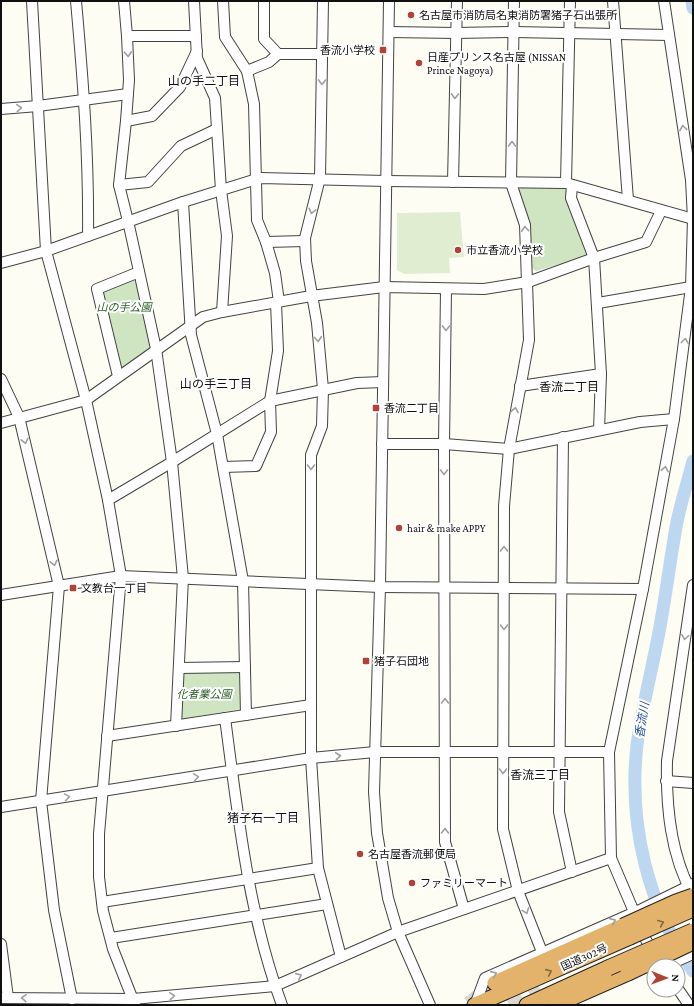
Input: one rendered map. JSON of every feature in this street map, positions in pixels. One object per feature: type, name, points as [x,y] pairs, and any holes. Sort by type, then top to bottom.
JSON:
[{"type":"highway","points":[[495,983],[627,932],[676,902],[692,890]]},
{"type":"highway","name":"国道302号","points":[[475,1005],[627,932],[693,909]]},
{"type":"highway","name":"国道302号","points":[[527,1005],[693,931]]},
{"type":"highway","points":[[554,1005],[628,973],[693,942]]},
{"type":"street","points":[[32,1],[46,250],[86,400],[108,500],[121,576],[102,791],[99,834],[99,877],[102,902],[111,938],[134,1002]]},
{"type":"street","points":[[76,1],[84,100],[88,236]]},
{"type":"street","points":[[124,1],[127,36],[128,94],[119,185],[156,349],[172,462],[183,578],[176,726]]},
{"type":"street","points":[[194,1],[197,58],[215,98],[221,190],[227,236],[222,312]]},
{"type":"street","points":[[223,1],[225,37],[247,71],[254,104],[255,179],[258,220],[275,273],[278,302],[278,351],[270,401],[271,432],[256,466],[223,467]]},
{"type":"street","points":[[264,1],[264,39],[278,54]]},
{"type":"street","points":[[323,1],[320,178],[305,241],[311,296],[317,322],[323,389],[322,426],[311,455],[311,758],[318,868],[341,957]]},
{"type":"street","points":[[389,1],[380,587],[374,792],[377,833],[388,898],[398,932],[430,1005]]},
{"type":"street","points":[[453,182],[457,1]]},
{"type":"street","points":[[514,1],[511,183],[525,225],[529,340],[509,449],[504,506],[503,829],[518,891],[542,952]]},
{"type":"street","points":[[570,1],[569,184],[571,198],[594,258],[598,303],[601,374],[599,430]]},
{"type":"street","points":[[613,1],[628,200]]},
{"type":"street","points":[[658,958],[646,940],[638,911],[611,858],[609,752],[643,589],[674,419],[691,287],[693,219],[691,180],[664,1]]},
{"type":"street","points":[[389,32],[616,33],[670,35]]},
{"type":"street","points":[[127,36],[196,36]]},
{"type":"street","points":[[126,121],[152,116],[180,87],[197,51]]},
{"type":"street","points":[[247,71],[269,62],[278,54],[322,54]]},
{"type":"street","points":[[1,109],[38,106],[128,94]]},
{"type":"street","points":[[119,185],[148,182],[181,146],[217,129]]},
{"type":"street","points":[[1,263],[46,250],[182,202],[260,178],[569,184],[693,219]]},
{"type":"street","points":[[182,202],[191,335],[217,434],[243,581],[246,715]]},
{"type":"street","points":[[1,423],[86,400],[203,317],[222,312],[311,296],[384,287],[484,289],[528,282],[594,258],[646,242],[661,211]]},
{"type":"street","points":[[266,242],[305,241]]},
{"type":"street","points":[[118,376],[97,289],[139,272]]},
{"type":"street","points":[[598,303],[691,287]]},
{"type":"street","points":[[446,289],[444,444],[445,842],[464,909]]},
{"type":"street","points":[[520,386],[601,374]]},
{"type":"street","points":[[1,379],[20,418],[59,586],[41,801],[54,910],[72,999]]},
{"type":"street","points":[[108,500],[270,401],[357,383],[383,382]]},
{"type":"street","points":[[382,444],[444,444],[509,449],[640,422],[674,419]]},
{"type":"street","points":[[563,437],[558,812],[572,872]]},
{"type":"street","points":[[1,595],[121,576],[380,587],[643,589]]},
{"type":"street","points":[[475,1005],[485,978],[678,892],[692,890],[682,871],[673,844],[666,781],[667,762],[693,585]]},
{"type":"street","points":[[179,668],[245,667]]},
{"type":"street","points":[[107,736],[311,705]]},
{"type":"street","points":[[225,718],[248,879],[255,915],[275,986],[282,1005]]},
{"type":"street","points":[[1,807],[311,758],[375,752],[609,752]]},
{"type":"street","points":[[666,781],[693,783]]},
{"type":"street","points":[[1,944],[4,998],[134,1002],[275,986],[398,932],[611,858]]},
{"type":"street","points":[[102,902],[318,868]]},
{"type":"street","points":[[111,938],[327,904]]},
{"type":"street","points":[[676,958],[693,950]]},
{"type":"street","points":[[682,958],[693,954]]},
{"type":"street","points":[[570,1005],[646,972]]},
{"type":"green space","points":[[568,186],[586,250],[586,257],[536,271],[532,268],[530,221],[518,190],[523,187]]},
{"type":"green space","points":[[460,212],[464,257],[449,258],[450,273],[404,274],[397,270],[397,213]]},
{"type":"green space","name":"山の手公園","points":[[136,278],[152,342],[150,348],[124,368],[119,368],[101,291]]},
{"type":"green space","name":"化者業公園","points":[[239,671],[241,709],[181,719],[182,672]]},
{"type":"waterway","name":"香流川","points":[[692,1],[693,8]]},
{"type":"waterway","name":"香流川","points":[[693,461],[677,522],[656,646],[639,731],[635,775],[639,834],[653,892],[677,946],[693,971]]},
{"type":"tunnel","points":[[469,1004],[495,983]]},
{"type":"tunnel","points":[[509,1005],[541,991]]},
{"type":"place","name":"名古屋市消防局名東消防署猪子石出張所","points":[[411,15]]},
{"type":"place","name":"香流小学校","points":[[383,50]]},
{"type":"place","name":"日産プリンス名古屋 (NISSAN Prince Nagoya)","points":[[419,63]]},
{"type":"place","name":"市立香流小学校","points":[[458,250]]},
{"type":"place","name":"香流二丁目","points":[[376,408]]},
{"type":"place","name":"hair & make APPY","points":[[399,528]]},
{"type":"place","name":"文教台一丁目","points":[[73,588]]},
{"type":"place","name":"猪子石団地","points":[[366,661]]},
{"type":"place","name":"名古屋香流郵便局","points":[[360,854]]},
{"type":"place","name":"ファミリーマート","points":[[412,883]]},
{"type":"district","name":"山の手二丁目","points":[[204,81]]},
{"type":"district","name":"山の手三丁目","points":[[216,384]]},
{"type":"district","name":"香流二丁目","points":[[569,387]]},
{"type":"district","name":"香流三丁目","points":[[540,775]]},
{"type":"district","name":"猪子石一丁目","points":[[263,818]]}]
